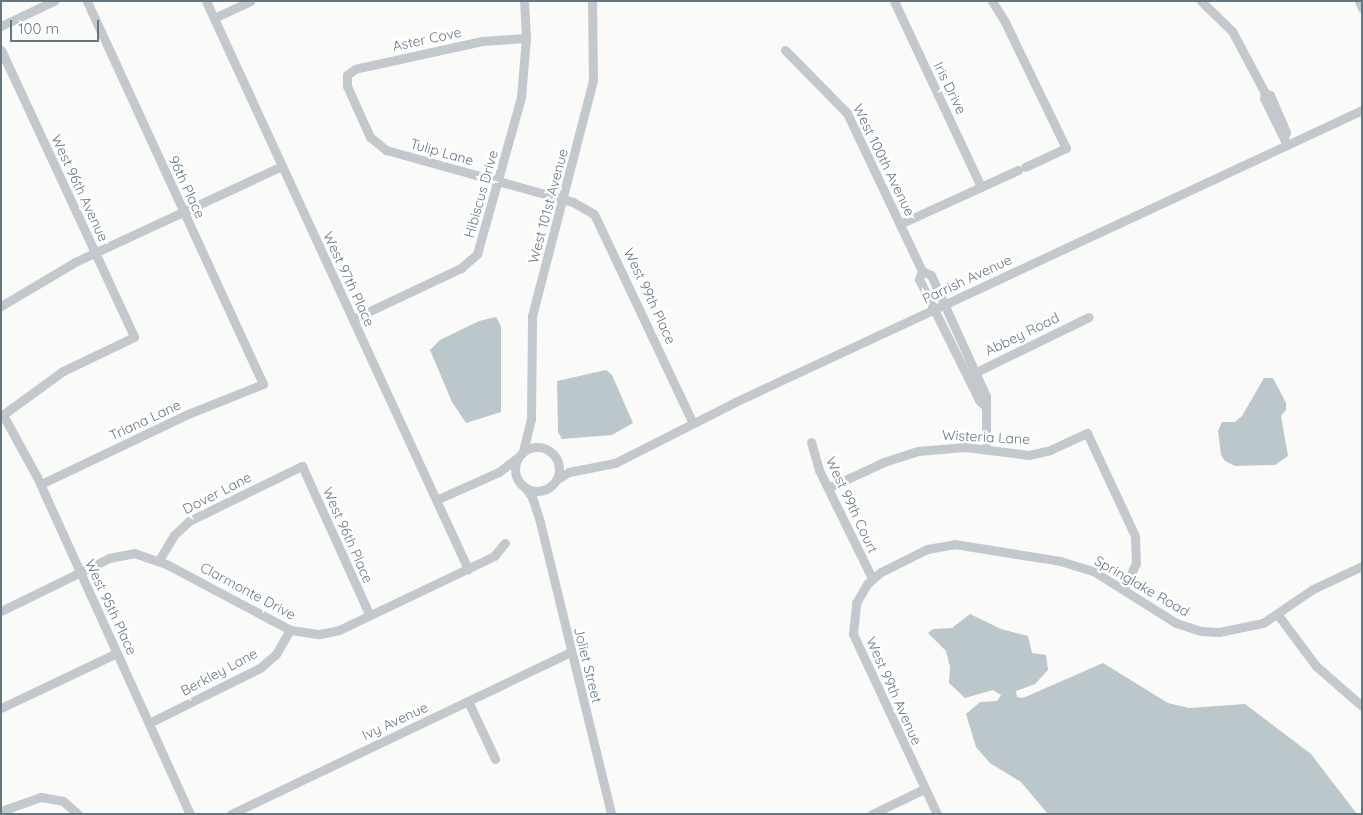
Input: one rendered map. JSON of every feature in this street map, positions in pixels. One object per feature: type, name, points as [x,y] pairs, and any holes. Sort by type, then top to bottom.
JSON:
[{"type":"street","points":[[1,26],[54,1]]},
{"type":"street","name":"96th Place","points":[[87,1],[263,384]]},
{"type":"street","name":"West 97th Place","points":[[206,1],[468,569]]},
{"type":"street","points":[[214,18],[250,1]]},
{"type":"street","name":"Hibiscus Drive","points":[[353,319],[470,262],[481,244],[521,97],[526,38],[524,1]]},
{"type":"street","name":"West 101st Avenue","points":[[547,449],[536,438],[531,419],[531,323],[593,80],[592,1]]},
{"type":"street","name":"Iris Drive","points":[[894,1],[981,187]]},
{"type":"street","points":[[900,224],[1066,148],[1005,22],[992,1]]},
{"type":"street","points":[[1201,1],[1232,32],[1265,93],[1270,95],[1286,132],[1286,141]]},
{"type":"street","points":[[1359,1],[1362,8]]},
{"type":"street","name":"Aster Cove","points":[[347,86],[347,75],[355,68],[482,41],[526,38]]},
{"type":"street","name":"West 96th Avenue","points":[[1,50],[134,337],[63,371],[2,415]]},
{"type":"street","name":"West 100th Avenue","points":[[785,50],[847,113],[922,271],[931,275],[939,307],[986,407],[988,423],[986,449]]},
{"type":"street","name":"Tulip Lane","points":[[347,86],[370,136],[382,147],[563,199]]},
{"type":"street","name":"Parrish Avenue","points":[[548,488],[565,473],[615,463],[693,423],[1286,141],[1362,110]]},
{"type":"street","points":[[1,306],[55,272],[282,166]]},
{"type":"street","name":"West 99th Place","points":[[563,199],[584,206],[600,221],[693,423]]},
{"type":"street","name":"Abbey Road","points":[[971,374],[1089,317]]},
{"type":"street","name":"Triana Lane","points":[[41,484],[187,414],[263,384]]},
{"type":"street","name":"West 95th Place","points":[[2,415],[18,438],[41,484],[190,814]]},
{"type":"street","name":"West 101st Avenue","points":[[520,454],[531,419]]},
{"type":"street","name":"Wisteria Lane","points":[[828,488],[911,452],[946,447],[986,449],[1018,455],[1040,453],[1087,433],[1136,536],[1136,563],[1124,589]]},
{"type":"street","name":"West 99th Court","points":[[811,442],[828,488],[872,578]]},
{"type":"street","points":[[436,500],[493,474],[520,454],[536,446],[547,449],[566,465],[584,469]]},
{"type":"street","points":[[520,454],[515,468],[522,485]]},
{"type":"street","points":[[555,456],[559,466],[556,480]]},
{"type":"street","name":"Dover Lane","points":[[159,560],[174,535],[189,521],[302,466]]},
{"type":"street","name":"West 96th Place","points":[[302,466],[369,614]]},
{"type":"street","points":[[493,474],[508,475],[522,485],[538,491],[548,488]]},
{"type":"street","name":"Joliet Street","points":[[522,485],[532,497],[540,522],[570,652],[611,814]]},
{"type":"street","name":"Joliet Street","points":[[540,522],[540,500],[548,488]]},
{"type":"street","name":"Clarmonte Drive","points":[[1,611],[120,554],[140,554],[159,560],[290,630],[306,635],[327,633],[468,569],[498,553],[505,543]]},
{"type":"street","name":"Springlake Road","points":[[872,578],[927,550],[954,544],[1079,566],[1124,589],[1168,619],[1201,631],[1245,629],[1278,615],[1313,589],[1362,566]]},
{"type":"street","name":"West 99th Avenue","points":[[872,578],[856,603],[853,634],[936,814]]},
{"type":"street","points":[[1278,615],[1316,666],[1362,706]]},
{"type":"street","name":"Berkley Lane","points":[[149,723],[260,668],[276,654],[290,630]]},
{"type":"street","points":[[1,708],[117,652]]},
{"type":"street","name":"Ivy Avenue","points":[[231,814],[570,652]]},
{"type":"street","points":[[468,701],[495,759]]},
{"type":"street","points":[[872,814],[924,789]]},
{"type":"street","points":[[1,811],[41,797],[63,801],[78,814]]},
{"type":"shaded area","points":[[496,317],[501,326],[501,412],[466,423],[452,402],[430,350],[440,340],[479,321]]},
{"type":"shaded area","points":[[606,370],[612,375],[633,423],[612,435],[562,439],[558,432],[557,381]]},
{"type":"shaded area","points":[[1264,378],[1273,378],[1286,403],[1286,410],[1281,416],[1288,456],[1275,465],[1235,466],[1225,461],[1221,455],[1218,431],[1222,422],[1235,422],[1242,416]]},
{"type":"shaded area","points":[[970,614],[1001,629],[1028,636],[1032,653],[1046,655],[1048,670],[1035,684],[1016,691],[1017,697],[1023,698],[1103,663],[1168,703],[1189,708],[1245,704],[1311,754],[1357,814],[1048,814],[1021,782],[990,763],[976,747],[966,714],[980,702],[997,701],[1001,695],[993,690],[965,698],[949,683],[950,667],[946,651],[928,633],[933,629],[952,628]]}]
